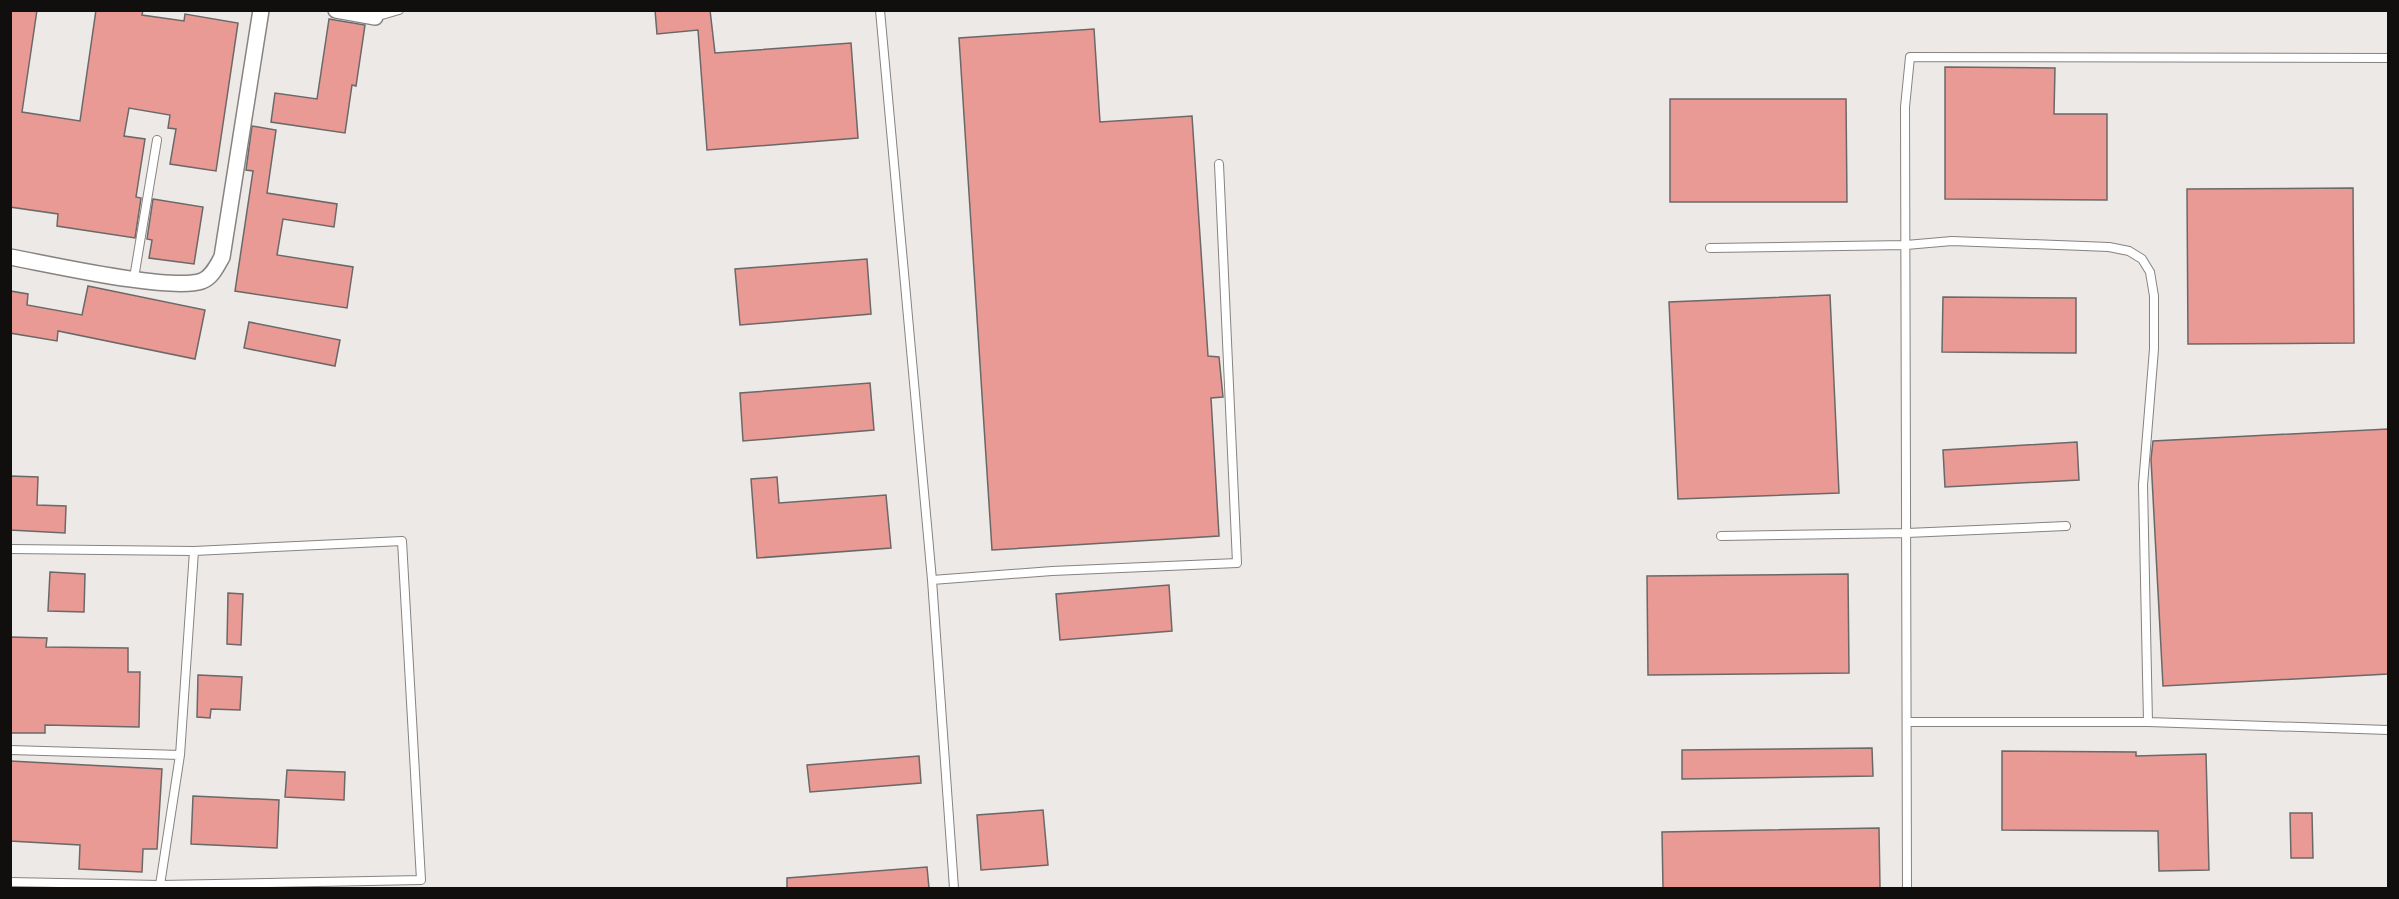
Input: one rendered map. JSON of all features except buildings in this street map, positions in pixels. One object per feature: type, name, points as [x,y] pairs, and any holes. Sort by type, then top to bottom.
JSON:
[{"type":"street","points":[[10,257],[168,284],[202,281],[215,271],[222,257],[261,10]]},
{"type":"street","points":[[336,10],[375,17]]},
{"type":"lane","points":[[375,17],[399,10]]},
{"type":"lane","points":[[880,10],[932,580],[954,888]]},
{"type":"lane","points":[[1907,888],[1905,107],[1910,57],[2388,58]]},
{"type":"lane","points":[[134,278],[157,140]]},
{"type":"lane","points":[[932,580],[1052,571],[1237,563],[1219,164]]},
{"type":"lane","points":[[1710,248],[1906,245],[1952,241],[2109,247],[2129,251],[2142,259],[2150,272],[2154,296],[2154,349],[2143,485],[2148,722]]},
{"type":"lane","points":[[1721,536],[1907,533],[2066,526]]},
{"type":"lane","points":[[10,549],[194,551],[402,541],[421,880],[159,887],[10,882]]},
{"type":"lane","points":[[159,887],[180,755],[194,551]]},
{"type":"lane","points":[[1907,722],[2148,722],[2388,730]]},
{"type":"lane","points":[[10,750],[180,755]]}]
